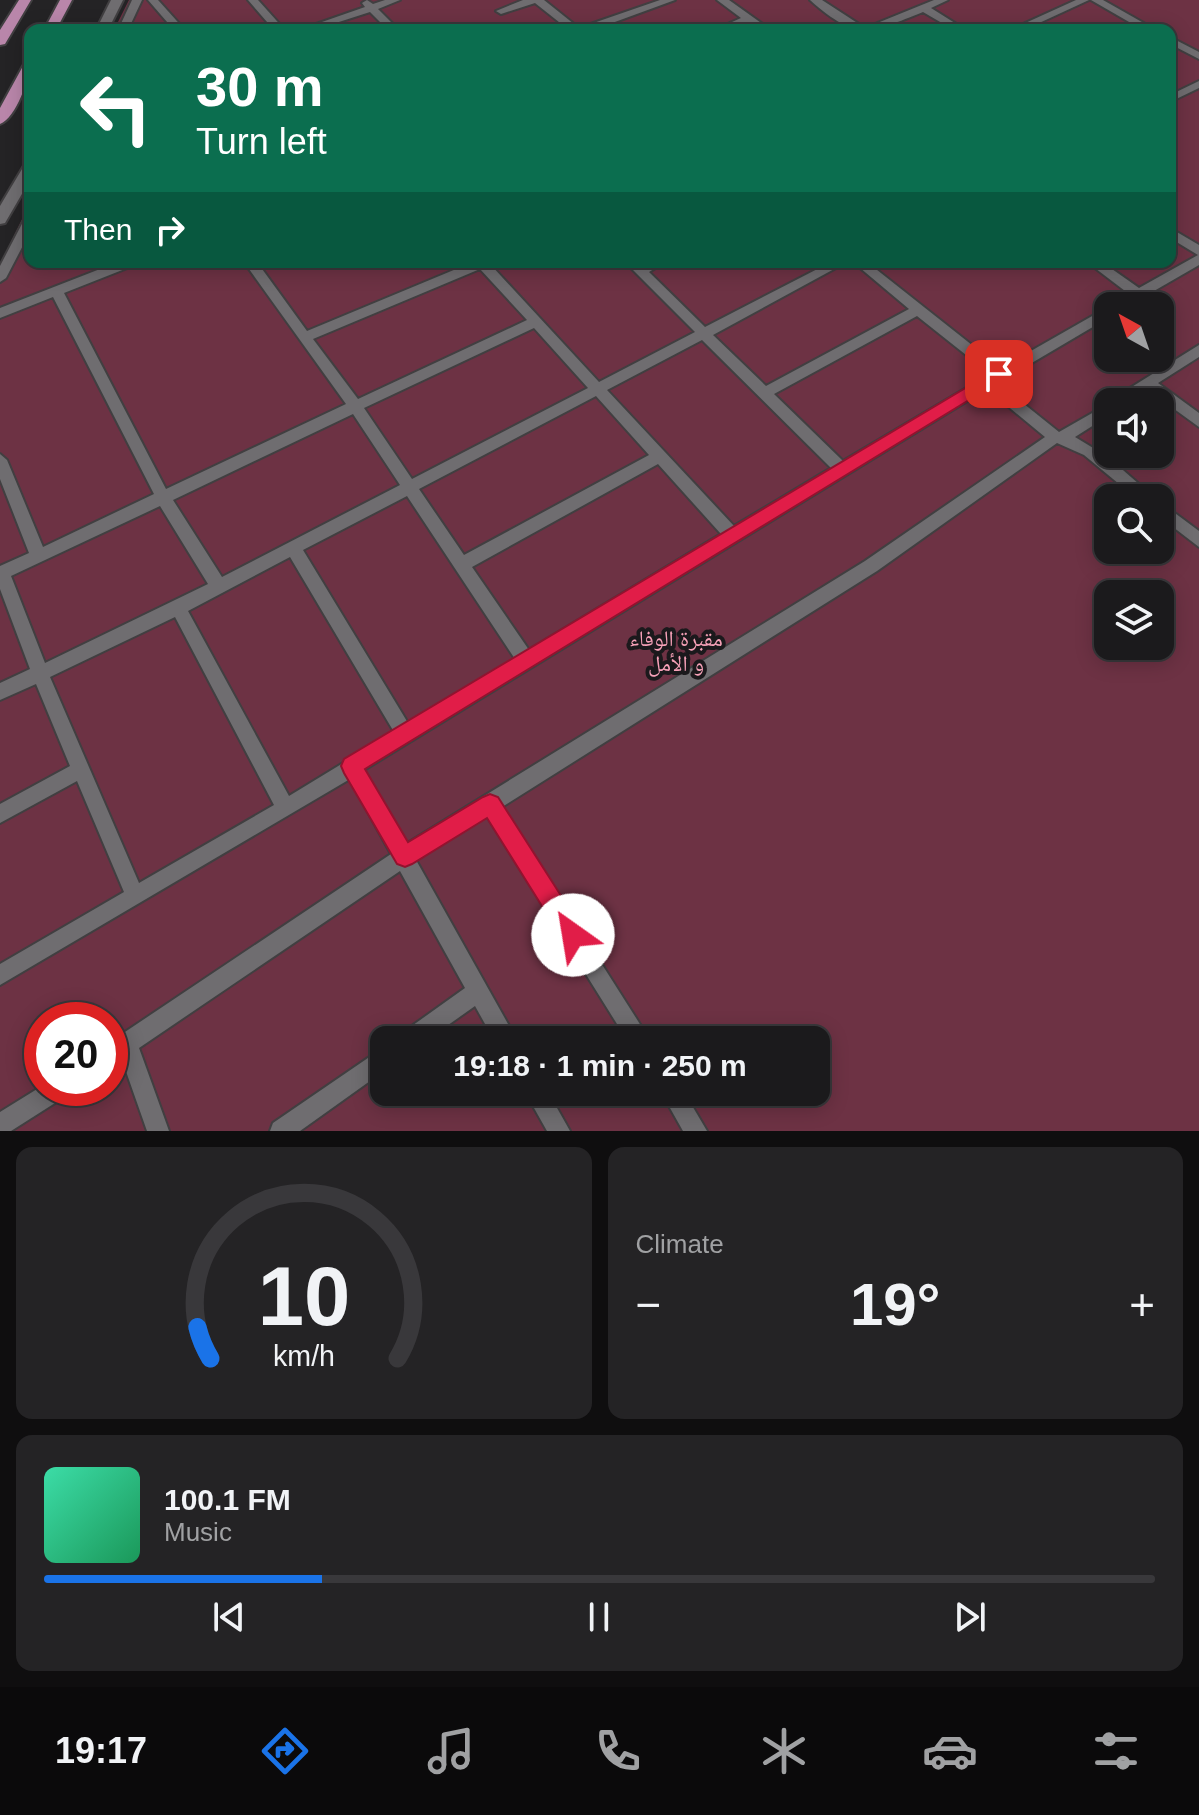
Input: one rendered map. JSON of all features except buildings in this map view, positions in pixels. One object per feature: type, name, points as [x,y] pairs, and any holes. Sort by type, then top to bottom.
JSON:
[{"type":"main road","points":[[0,41],[25,0]]},
{"type":"main road","points":[[53,24],[66,0]]},
{"type":"main road","points":[[0,120],[24,77]]},
{"type":"street","points":[[105,24],[117,0]]},
{"type":"street","points":[[0,219],[24,177]]},
{"type":"lane","points":[[126,24],[137,0]]},
{"type":"lane","points":[[153,0],[175,24]]},
{"type":"lane","points":[[253,0],[275,24]]},
{"type":"lane","points":[[319,24],[368,4],[395,0]]},
{"type":"lane","points":[[501,11],[536,0],[567,24]]},
{"type":"lane","points":[[600,24],[670,0]]},
{"type":"lane","points":[[722,0],[758,24]]},
{"type":"lane","points":[[815,0],[852,24]]},
{"type":"lane","points":[[883,24],[943,0]]},
{"type":"lane","points":[[1029,24],[1084,0]]},
{"type":"lane","points":[[1096,0],[1140,24]]},
{"type":"lane","points":[[368,4],[388,24]]},
{"type":"lane","points":[[924,8],[951,24]]},
{"type":"lane","points":[[734,24],[749,18]]},
{"type":"lane","points":[[1176,43],[1199,56]]},
{"type":"lane","points":[[1176,96],[1199,84]]},
{"type":"lane","points":[[1176,236],[1199,251]]},
{"type":"lane","points":[[0,278],[24,238]]},
{"type":"lane","points":[[1142,292],[1199,259]]},
{"type":"lane","points":[[0,313],[115,268]]},
{"type":"lane","points":[[254,268],[355,406],[525,659]]},
{"type":"lane","points":[[305,337],[472,268]]},
{"type":"lane","points":[[488,268],[534,322],[732,535]]},
{"type":"lane","points":[[638,268],[842,469]]},
{"type":"lane","points":[[0,692],[178,608],[830,268]]},
{"type":"lane","points":[[867,268],[919,309],[1060,437],[1127,484]]},
{"type":"lane","points":[[1102,268],[1136,292]]},
{"type":"lane","points":[[56,291],[164,499],[219,587]]},
{"type":"lane","points":[[764,393],[919,309]]},
{"type":"lane","points":[[0,975],[286,808],[525,659],[1094,320]]},
{"type":"lane","points":[[135,896],[1,574],[534,322]]},
{"type":"lane","points":[[1140,388],[1199,350]]},
{"type":"lane","points":[[1148,383],[1199,421]]},
{"type":"lane","points":[[128,1043],[405,856],[871,566],[1094,417]]},
{"type":"lane","points":[[461,565],[658,457]]},
{"type":"lane","points":[[0,460],[38,555]]},
{"type":"lane","points":[[1174,519],[1199,540]]},
{"type":"lane","points":[[293,548],[405,734]]},
{"type":"lane","points":[[178,608],[286,808]]},
{"type":"lane","points":[[352,766],[498,1026]]},
{"type":"lane","points":[[0,814],[80,770]]},
{"type":"lane","points":[[490,804],[630,1026]]},
{"type":"lane","points":[[429,1026],[477,992]]},
{"type":"lane","points":[[281,1131],[370,1068]]},
{"type":"lane","points":[[128,1070],[158,1131]]},
{"type":"lane","points":[[0,1125],[30,1106]]},
{"type":"lane","points":[[544,1106],[559,1131]]},
{"type":"lane","points":[[681,1106],[696,1131]]},
{"type":"green space","name":"مقبرة الوفاء و الأمل","points":[[129,0],[1199,0],[1199,1131],[0,1131],[0,264],[24,215],[24,268],[1176,268],[1176,24],[117,24]]},
{"type":"route","points":[[573,935],[490,804],[405,856],[352,766],[999,374]]}]
